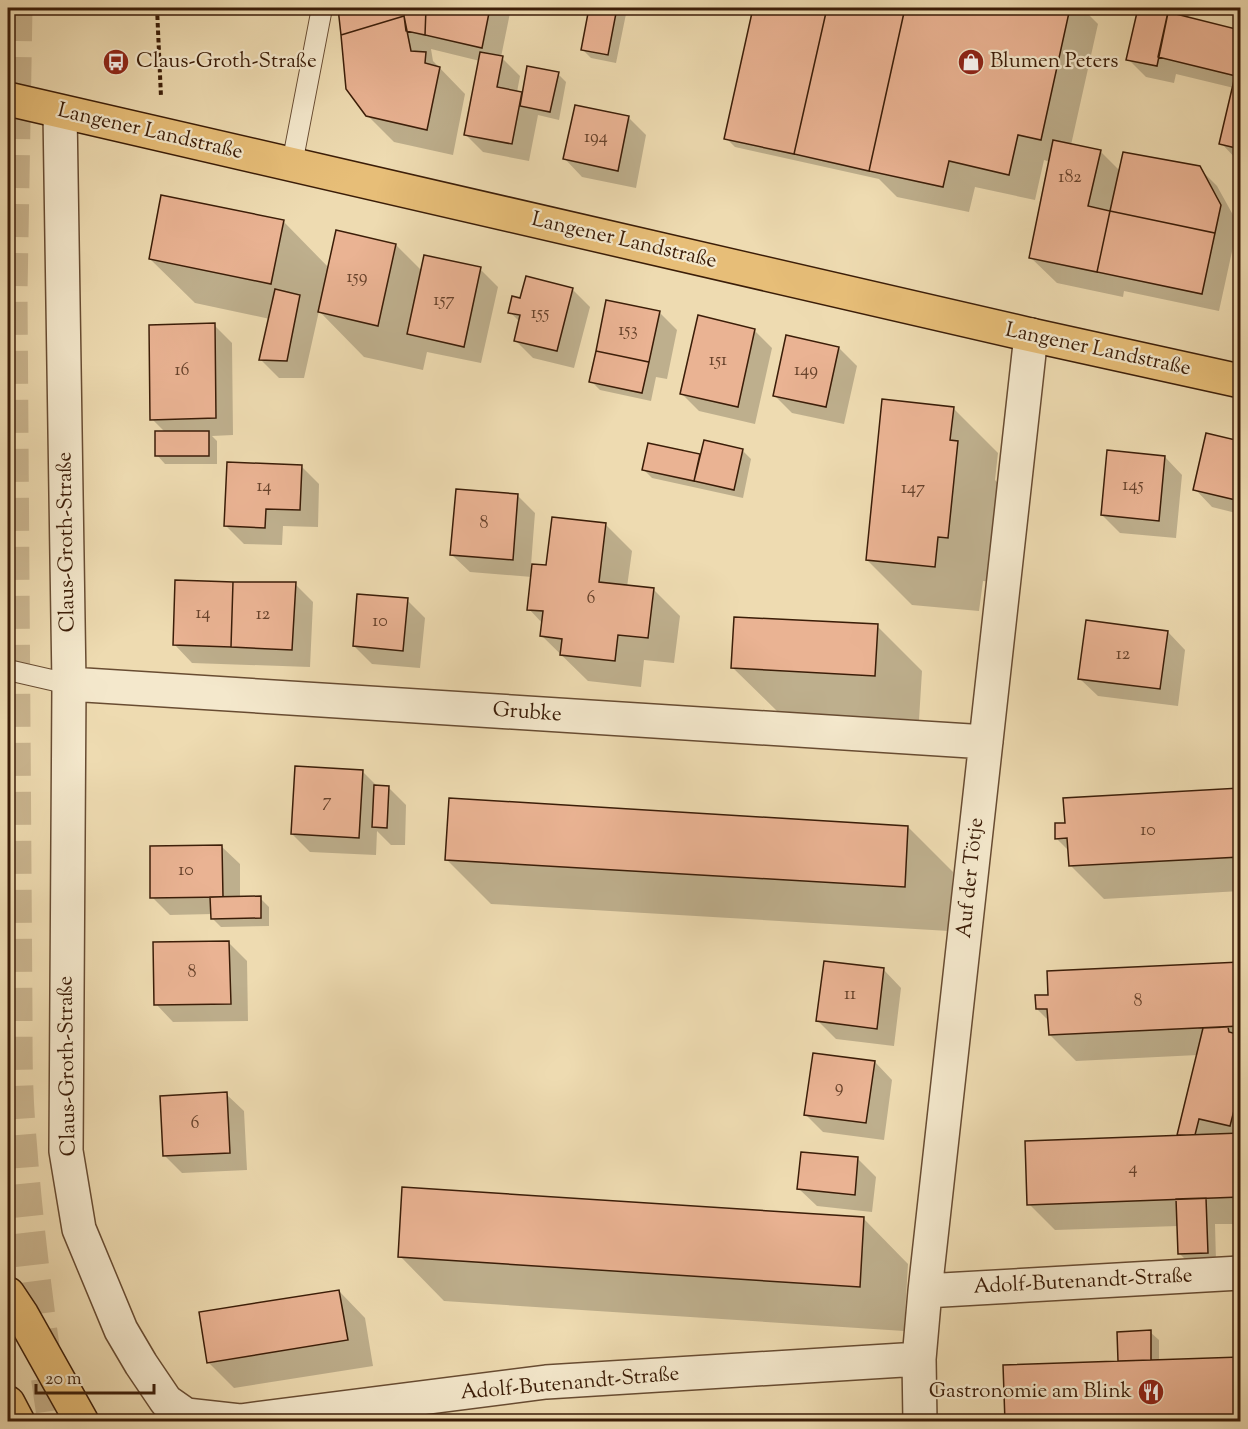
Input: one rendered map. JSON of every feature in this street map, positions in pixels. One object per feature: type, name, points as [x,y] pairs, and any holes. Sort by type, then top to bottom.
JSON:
[{"type":"main road","name":"Langener Landstraße","points":[[8,99],[1240,381]]},
{"type":"main road","points":[[8,1294],[82,1422]]},
{"type":"main road","points":[[8,1403],[18,1422]]},
{"type":"street","name":"Claus-Groth-Straße","points":[[60,112],[69,684],[66,1151],[79,1229],[121,1330],[166,1401],[186,1415]]},
{"type":"street","name":"Auf der Tötje","points":[[920,1422],[919,1359],[925,1291],[1031,335]]},
{"type":"street","name":"Grubke","points":[[69,684],[986,742]]},
{"type":"street","name":"Adolf-Butenandt-Straße","points":[[925,1291],[1240,1273]]},
{"type":"street","name":"Adolf-Butenandt-Straße","points":[[186,1415],[240,1421],[546,1382],[919,1359]]},
{"type":"lane","points":[[292,164],[322,8]]},
{"type":"lane","points":[[8,670],[69,684]]},
{"type":"path","points":[[157,8],[162,135]]},
{"type":"building","points":[[338,8],[426,8],[425,35],[406,31],[404,16],[341,35]]},
{"type":"building","points":[[426,8],[490,8],[482,48],[425,35]]},
{"type":"building","points":[[589,8],[617,8],[608,55],[581,50]]},
{"type":"building","points":[[753,8],[827,8],[794,154],[724,139]]},
{"type":"building","points":[[827,8],[905,8],[869,171],[794,154]]},
{"type":"building","points":[[905,8],[1070,8],[1041,140],[1018,135],[1009,175],[949,161],[943,187],[869,171]]},
{"type":"building","points":[[1138,8],[1169,8],[1157,66],[1126,60]]},
{"type":"building","points":[[1168,12],[1240,30],[1240,77],[1158,57]]},
{"type":"building","points":[[404,16],[411,51],[426,52],[425,63],[440,67],[427,130],[366,116],[346,89],[341,35]]},
{"type":"building","points":[[480,52],[503,56],[497,87],[522,92],[512,144],[464,135]]},
{"type":"building","points":[[527,66],[559,72],[550,112],[520,106]]},
{"type":"building","points":[[1235,76],[1240,77],[1240,149],[1219,144]]},
{"type":"building","points":[[575,105],[629,116],[618,171],[563,159]]},
{"type":"building","points":[[1053,140],[1101,150],[1088,206],[1110,211],[1097,272],[1029,258]]},
{"type":"building","points":[[1123,152],[1200,166],[1221,205],[1215,233],[1110,211]]},
{"type":"building","points":[[161,195],[284,220],[271,284],[149,259]]},
{"type":"building","points":[[1110,211],[1215,233],[1202,294],[1097,272]]},
{"type":"building","points":[[336,230],[396,244],[378,326],[318,312]]},
{"type":"building","points":[[424,255],[481,267],[464,347],[407,334]]},
{"type":"building","points":[[526,276],[573,288],[557,351],[514,341],[520,315],[508,313],[512,296],[520,298]]},
{"type":"building","points":[[275,289],[300,295],[287,361],[259,360]]},
{"type":"building","points":[[606,300],[660,311],[649,362],[596,351]]},
{"type":"building","points":[[698,315],[755,329],[738,407],[680,394]]},
{"type":"building","points":[[215,323],[216,418],[150,420],[149,325]]},
{"type":"building","points":[[786,335],[839,347],[826,407],[773,396]]},
{"type":"building","points":[[596,351],[649,362],[642,393],[589,382]]},
{"type":"building","points":[[882,399],[954,407],[950,440],[958,441],[948,538],[938,537],[935,567],[866,560]]},
{"type":"building","points":[[155,431],[209,431],[209,456],[155,456]]},
{"type":"building","points":[[1206,433],[1240,441],[1240,501],[1193,490]]},
{"type":"building","points":[[704,440],[743,449],[734,490],[694,481]]},
{"type":"building","points":[[648,443],[700,454],[694,481],[642,470]]},
{"type":"building","points":[[1107,450],[1165,456],[1159,521],[1101,515]]},
{"type":"building","points":[[227,462],[302,465],[300,510],[266,509],[265,528],[224,526]]},
{"type":"building","points":[[456,489],[518,494],[513,560],[450,555]]},
{"type":"building","points":[[552,517],[606,523],[599,582],[654,588],[648,638],[618,635],[615,661],[560,655],[562,639],[540,636],[543,611],[527,610],[532,564],[546,565]]},
{"type":"building","points":[[175,580],[233,582],[231,647],[173,645]]},
{"type":"building","points":[[233,582],[296,582],[292,650],[231,647]]},
{"type":"building","points":[[357,594],[408,598],[403,651],[353,646]]},
{"type":"building","points":[[734,617],[878,624],[875,676],[731,668]]},
{"type":"building","points":[[1086,620],[1168,631],[1160,689],[1078,679]]},
{"type":"building","points":[[295,766],[363,770],[359,838],[291,834]]},
{"type":"building","points":[[374,785],[389,786],[387,828],[372,827]]},
{"type":"building","points":[[1240,788],[1240,857],[1069,866],[1067,838],[1055,839],[1055,823],[1065,823],[1063,798]]},
{"type":"building","points":[[449,798],[908,826],[905,887],[445,860]]},
{"type":"building","points":[[222,845],[223,897],[150,898],[150,846]]},
{"type":"building","points":[[261,896],[261,918],[211,919],[210,897]]},
{"type":"building","points":[[229,941],[231,1004],[154,1005],[153,942]]},
{"type":"building","points":[[824,961],[884,968],[877,1029],[816,1021]]},
{"type":"building","points":[[1240,962],[1240,1026],[1049,1035],[1047,1009],[1036,1009],[1035,995],[1048,995],[1047,971]]},
{"type":"building","points":[[1228,1027],[1229,1032],[1240,1035],[1240,1087],[1230,1126],[1199,1119],[1195,1135],[1177,1135],[1203,1028]]},
{"type":"building","points":[[813,1053],[875,1061],[866,1123],[804,1115]]},
{"type":"building","points":[[227,1092],[230,1153],[163,1156],[160,1096]]},
{"type":"building","points":[[1240,1133],[1240,1197],[1027,1205],[1025,1141]]},
{"type":"building","points":[[801,1152],[858,1157],[855,1195],[797,1189]]},
{"type":"building","points":[[402,1187],[864,1217],[860,1287],[398,1257]]},
{"type":"building","points":[[1206,1198],[1208,1253],[1178,1254],[1176,1199]]},
{"type":"building","points":[[339,1290],[348,1340],[207,1363],[199,1312]]},
{"type":"building","points":[[1151,1330],[1151,1360],[1118,1361],[1117,1332]]},
{"type":"building","points":[[1240,1357],[1240,1422],[1005,1422],[1003,1365]]},
{"type":"tunnel","points":[[16,8],[11,293],[17,1084],[29,1237],[54,1422]]},
{"type":"place","name":"Claus-Groth-Straße","points":[[116,62]]},
{"type":"place","name":"Blumen Peters","points":[[971,62]]},
{"type":"place","name":"Gastronomie am Blink","points":[[1151,1392]]}]
